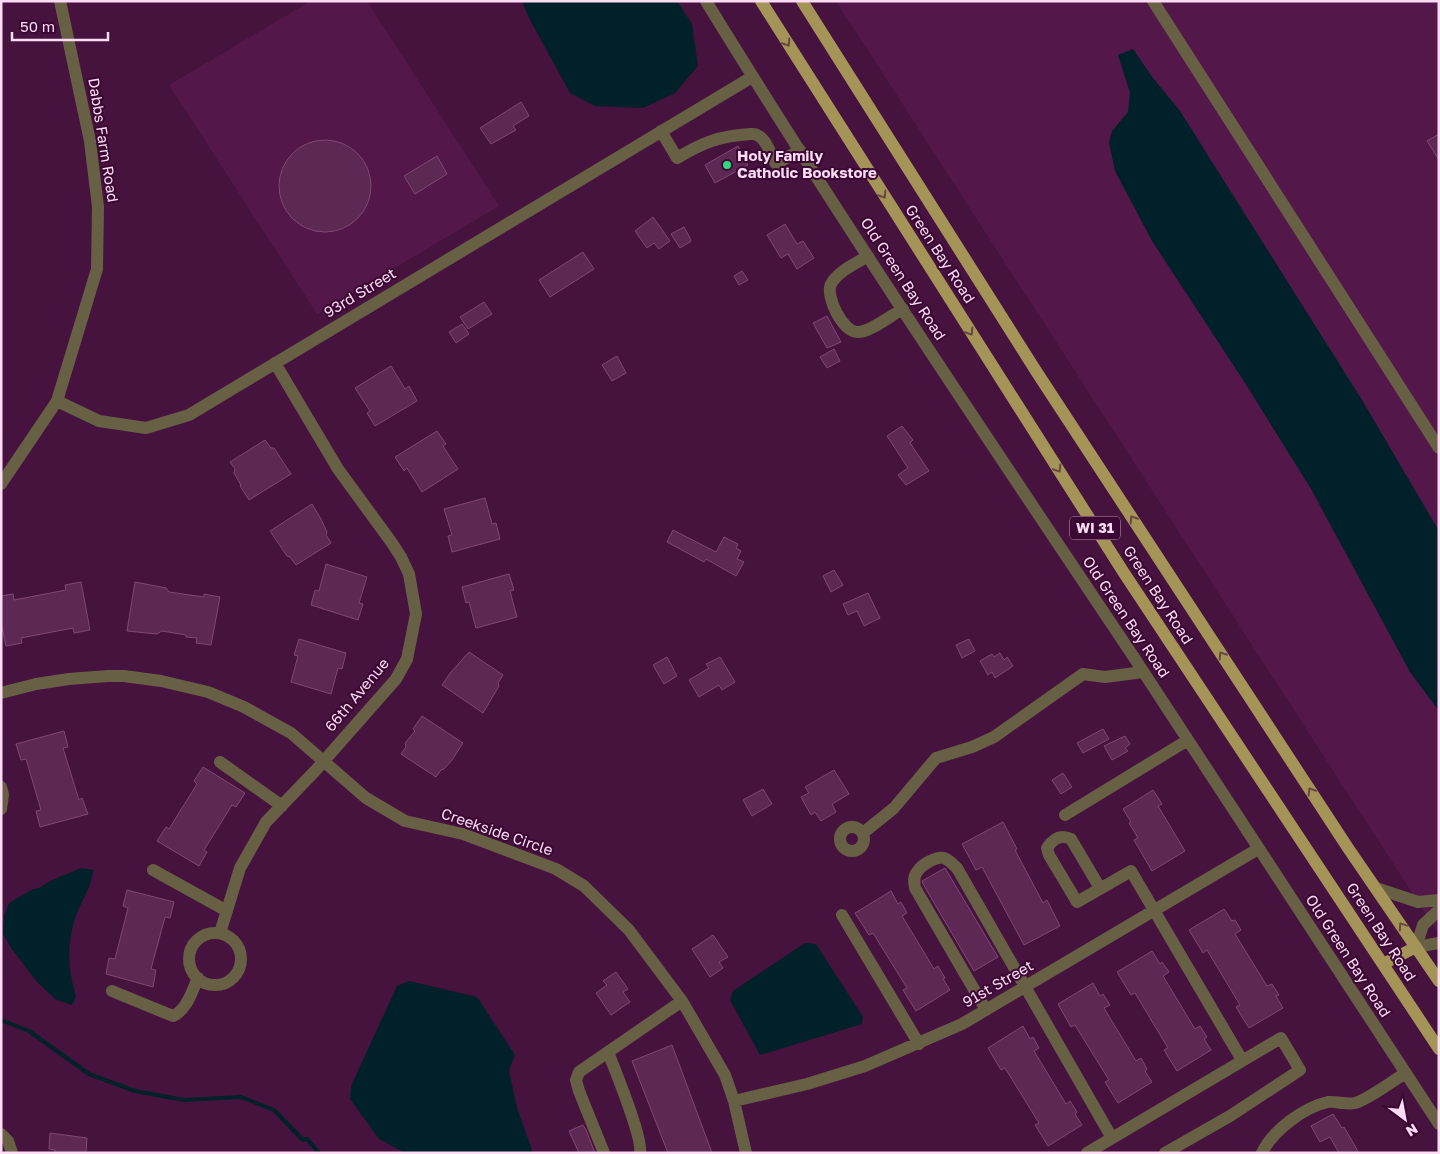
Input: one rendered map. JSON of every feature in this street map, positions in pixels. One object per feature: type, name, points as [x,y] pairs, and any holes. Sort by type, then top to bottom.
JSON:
[{"type":"main road","name":"Green Bay Road","points":[[761,1],[1124,573],[1439,1049]]},
{"type":"main road","name":"Green Bay Road","points":[[802,1],[1042,379],[1348,848],[1439,981]]},
{"type":"main road","points":[[1383,964],[1416,947]]},
{"type":"street","name":"Dabbs Farm Road","points":[[57,401],[97,269],[98,207],[90,141],[60,1]]},
{"type":"street","name":"Old Green Bay Road","points":[[706,1],[752,77],[902,309],[1188,740],[1439,1124]]},
{"type":"street","points":[[1153,1],[1439,448]]},
{"type":"street","name":"93rd Street","points":[[57,401],[99,421],[146,428],[189,415],[752,77]]},
{"type":"street","points":[[661,131],[677,158],[714,138],[738,134],[756,133],[762,136],[776,164],[800,150]]},
{"type":"street","points":[[868,256],[837,276],[830,286],[831,299],[843,324],[854,332],[860,332],[902,309]]},
{"type":"street","name":"66th Avenue","points":[[220,933],[240,868],[266,822],[374,704],[402,669],[413,636],[416,614],[409,574],[401,557],[338,469],[274,364]]},
{"type":"street","points":[[1,484],[57,401]]},
{"type":"street","points":[[863,833],[894,808],[936,758],[972,748],[994,738],[1083,674],[1105,677],[1143,672]]},
{"type":"street","name":"Creekside Circle","points":[[1,693],[60,680],[108,676],[124,676],[161,681],[208,692],[244,707],[291,733],[366,798],[405,821],[462,834],[556,869],[584,886],[629,930],[682,1001],[725,1075],[734,1101],[746,1153]]},
{"type":"street","points":[[1065,815],[1188,740]]},
{"type":"street","points":[[220,762],[282,806]]},
{"type":"street","points":[[1,787],[4,795],[1,809]]},
{"type":"street","points":[[1100,888],[1071,838],[1066,836],[1059,837],[1052,842],[1047,848],[1049,855],[1077,902],[1131,871],[1242,1060]]},
{"type":"street","name":"91st Street","points":[[734,1101],[807,1084],[857,1068],[919,1044],[962,1024],[1258,849]]},
{"type":"street","points":[[986,1010],[915,888],[914,880],[916,873],[924,865],[938,858],[945,858],[957,868],[1112,1138]]},
{"type":"street","points":[[153,870],[227,911]]},
{"type":"street","points":[[1376,888],[1418,902],[1439,900]]},
{"type":"street","points":[[1439,910],[1424,925],[1416,947],[1439,943]]},
{"type":"street","points":[[842,915],[919,1044]]},
{"type":"street","points":[[211,933],[220,933],[228,936],[235,942],[240,949],[242,958],[236,975],[230,981],[213,985],[204,983],[198,978],[190,964],[190,956],[192,948],[203,936],[211,933]]},
{"type":"street","points":[[112,990],[173,1016],[183,1008],[198,978]]},
{"type":"street","points":[[604,1153],[579,1091],[576,1080],[578,1072],[682,1001]]},
{"type":"street","points":[[1087,1153],[1281,1038],[1300,1070],[1230,1116],[1165,1153]]},
{"type":"street","points":[[608,1052],[635,1128],[641,1147],[640,1153]]},
{"type":"street","points":[[1262,1153],[1274,1134],[1307,1111],[1327,1103],[1355,1103],[1406,1073]]},
{"type":"street","points":[[1,1134],[8,1141],[12,1153]]},
{"type":"shaded area","points":[[311,1],[367,1],[499,206],[317,314],[169,85]]},
{"type":"shaded area","points":[[836,1],[1439,1],[1439,934],[1418,902]]},
{"type":"water","points":[[522,1],[677,1],[692,24],[698,66],[675,93],[643,108],[595,106],[570,93],[529,18]]},
{"type":"water","points":[[1133,49],[1153,78],[1180,111],[1362,400],[1439,531],[1439,711],[1410,672],[1311,489],[1245,383],[1152,241],[1115,171],[1109,143],[1112,131],[1128,112],[1130,93],[1118,55]]},
{"type":"water","points":[[81,868],[93,870],[91,881],[77,913],[71,933],[69,954],[71,976],[76,996],[72,1005],[55,999],[37,982],[11,948],[3,934],[4,916],[9,903],[33,889]]},
{"type":"water","points":[[805,943],[816,944],[863,1017],[862,1024],[760,1055],[730,1000],[733,991]]},
{"type":"water","points":[[409,981],[477,997],[515,1055],[509,1070],[517,1108],[533,1153],[405,1153],[379,1139],[350,1099],[351,1086],[397,986]]},
{"type":"building","points":[[521,102],[529,116],[513,126],[516,130],[491,144],[480,128]]},
{"type":"building","points":[[1439,134],[1439,160],[1427,141]]},
{"type":"building","points":[[325,140],[343,143],[358,153],[368,168],[371,186],[368,204],[358,219],[343,229],[325,232],[307,229],[292,219],[282,204],[279,186],[282,168],[292,153],[307,143]]},
{"type":"building","name":"Holy Family Catholic Bookstore","points":[[738,146],[748,165],[715,183],[705,165]]},
{"type":"building","points":[[437,156],[447,174],[415,194],[404,176]]},
{"type":"building","points":[[653,217],[670,241],[659,249],[654,243],[647,248],[635,231]]},
{"type":"building","points":[[785,224],[797,244],[803,241],[814,258],[797,269],[788,254],[781,258],[767,235]]},
{"type":"building","points":[[684,227],[691,240],[680,248],[671,234]]},
{"type":"building","points":[[583,252],[594,269],[550,297],[539,280]]},
{"type":"building","points":[[742,271],[748,280],[739,285],[734,276]]},
{"type":"building","points":[[484,302],[492,314],[468,329],[460,317]]},
{"type":"building","points":[[827,316],[841,342],[827,348],[813,323]]},
{"type":"building","points":[[462,324],[469,334],[456,343],[449,332]]},
{"type":"building","points":[[834,349],[840,361],[827,368],[820,357]]},
{"type":"building","points":[[617,356],[626,373],[612,381],[602,365]]},
{"type":"building","points":[[391,366],[405,389],[409,386],[417,401],[375,426],[367,413],[370,411],[355,388]]},
{"type":"building","points":[[902,426],[913,440],[910,443],[929,471],[906,485],[898,475],[908,468],[887,436]]},
{"type":"building","points":[[437,431],[446,444],[443,446],[458,469],[422,492],[407,468],[404,471],[395,457]]},
{"type":"building","points":[[265,440],[271,448],[274,448],[291,474],[249,500],[240,486],[234,473],[235,469],[230,462]]},
{"type":"building","points":[[485,498],[492,524],[496,523],[500,539],[452,552],[448,536],[452,535],[444,509]]},
{"type":"building","points":[[312,504],[321,519],[327,532],[326,535],[331,543],[296,565],[287,556],[270,531]]},
{"type":"building","points":[[673,530],[716,552],[724,537],[738,544],[736,548],[741,551],[737,559],[744,562],[736,576],[706,559],[704,562],[667,542]]},
{"type":"building","points":[[326,564],[367,577],[359,603],[363,604],[358,620],[311,605],[315,590],[319,591]]},
{"type":"building","points":[[834,570],[843,585],[831,592],[823,576]]},
{"type":"building","points":[[509,574],[514,590],[510,591],[517,617],[476,628],[469,602],[466,603],[462,587]]},
{"type":"building","points":[[81,582],[90,630],[74,633],[73,628],[21,638],[22,643],[6,646],[1,622],[1,596],[13,594],[14,600],[66,590],[65,585]]},
{"type":"building","points":[[135,582],[166,588],[169,592],[204,597],[204,594],[220,597],[211,645],[196,643],[197,638],[162,631],[157,634],[127,631]]},
{"type":"building","points":[[868,593],[880,618],[864,626],[857,611],[848,615],[843,604]]},
{"type":"building","points":[[299,639],[346,653],[342,669],[338,668],[331,694],[291,682],[298,656],[294,655]]},
{"type":"building","points":[[969,639],[975,651],[962,658],[956,645]]},
{"type":"building","points":[[469,652],[503,675],[498,683],[499,686],[483,713],[442,685]]},
{"type":"building","points":[[1000,653],[1004,660],[1007,657],[1013,666],[995,678],[992,672],[988,675],[980,661],[992,654],[994,657]]},
{"type":"building","points":[[667,657],[677,676],[664,684],[653,665]]},
{"type":"building","points":[[720,657],[735,682],[722,690],[719,685],[699,697],[689,680],[709,668],[706,664]]},
{"type":"building","points":[[422,716],[463,743],[452,760],[436,777],[401,754],[406,747],[405,743],[415,731],[413,729]]},
{"type":"building","points":[[1103,729],[1109,739],[1083,753],[1077,743]]},
{"type":"building","points":[[64,731],[68,747],[63,748],[79,800],[82,798],[88,814],[40,827],[36,811],[41,810],[26,759],[21,760],[16,744]]},
{"type":"building","points":[[1125,736],[1130,744],[1125,748],[1128,751],[1112,760],[1104,746]]},
{"type":"building","points":[[203,767],[245,793],[236,807],[232,805],[204,850],[207,852],[199,866],[157,841],[166,827],[169,829],[197,784],[194,781]]},
{"type":"building","points":[[834,770],[849,794],[832,804],[836,812],[821,821],[815,812],[811,815],[801,797],[809,793],[805,787]]},
{"type":"building","points":[[1063,773],[1072,787],[1061,794],[1052,780]]},
{"type":"building","points":[[763,789],[772,804],[752,816],[743,800]]},
{"type":"building","points":[[1153,790],[1162,804],[1158,806],[1185,851],[1152,871],[1134,840],[1138,838],[1123,809]]},
{"type":"building","points":[[1003,822],[1017,849],[1015,850],[1043,903],[1047,900],[1060,926],[1024,945],[982,867],[976,870],[962,844]]},
{"type":"building","points":[[945,868],[998,957],[974,971],[922,881]]},
{"type":"building","points":[[127,890],[174,902],[170,918],[165,917],[151,969],[156,970],[153,987],[106,974],[109,958],[115,959],[128,908],[123,906]]},
{"type":"building","points":[[891,891],[898,904],[901,902],[907,913],[902,916],[934,969],[938,966],[950,990],[916,1011],[903,990],[907,988],[873,933],[869,935],[855,913]]},
{"type":"building","points":[[1224,909],[1232,921],[1235,920],[1241,930],[1235,934],[1267,986],[1272,984],[1279,995],[1276,996],[1283,1008],[1249,1028],[1236,1007],[1240,1005],[1207,950],[1203,953],[1189,930]]},
{"type":"building","points":[[713,935],[728,957],[719,962],[723,968],[710,977],[692,949]]},
{"type":"building","points":[[1152,951],[1160,964],[1162,962],[1169,972],[1163,976],[1195,1029],[1200,1026],[1207,1037],[1204,1039],[1211,1050],[1177,1071],[1164,1050],[1168,1048],[1135,993],[1131,995],[1117,972]]},
{"type":"building","points":[[616,972],[628,989],[623,992],[630,1002],[611,1015],[596,993],[607,985],[603,981]]},
{"type":"building","points":[[1093,983],[1100,996],[1103,994],[1110,1005],[1104,1008],[1136,1061],[1141,1058],[1147,1069],[1145,1071],[1152,1082],[1118,1103],[1105,1082],[1109,1080],[1075,1025],[1071,1027],[1058,1004]]},
{"type":"building","points":[[1023,1026],[1030,1039],[1033,1037],[1039,1048],[1034,1051],[1066,1104],[1070,1101],[1082,1125],[1048,1146],[1035,1125],[1039,1123],[1005,1068],[1001,1070],[988,1048]]},
{"type":"building","points":[[672,1045],[712,1153],[668,1153],[632,1061]]},
{"type":"building","points":[[1333,1114],[1342,1128],[1344,1127],[1359,1153],[1339,1153],[1330,1137],[1320,1142],[1311,1126]]},
{"type":"building","points":[[583,1125],[595,1153],[579,1153],[569,1131]]},
{"type":"building","points":[[50,1133],[87,1138],[86,1153],[55,1153],[55,1150],[49,1149]]},
{"type":"waterway","points":[[1,1020],[29,1031],[89,1074],[135,1091],[184,1100],[241,1097],[274,1110],[303,1140],[307,1139],[319,1153]]},
{"type":"place","name":"Holy Family Catholic Bookstore","points":[[727,165]]}]
